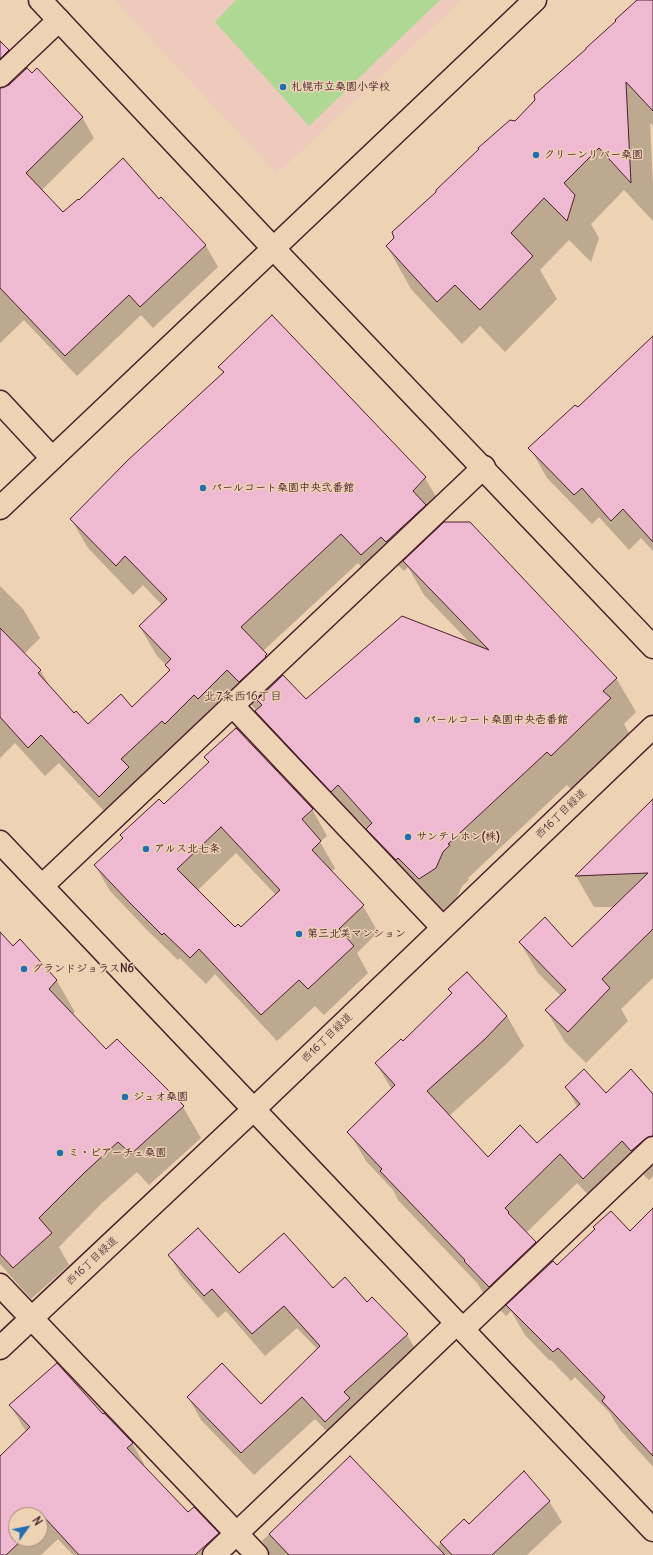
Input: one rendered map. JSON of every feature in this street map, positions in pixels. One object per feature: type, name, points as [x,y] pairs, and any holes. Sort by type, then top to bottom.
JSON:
[{"type":"street","points":[[40,0],[273,248],[484,467],[653,647]]},
{"type":"street","points":[[0,508],[534,0]]},
{"type":"street","points":[[0,76],[59,20]]},
{"type":"street","points":[[0,402],[52,458]]},
{"type":"street","points":[[42,886],[484,467]]},
{"type":"street","points":[[233,706],[442,927]]},
{"type":"street","name":"西16丁目緑道","points":[[0,1348],[253,1110],[442,927],[653,727]]},
{"type":"street","points":[[0,842],[653,1530]]},
{"type":"street","points":[[214,1555],[653,1148]]},
{"type":"street","points":[[0,1285],[257,1555]]},
{"type":"shaded area","name":"札幌市立桑園小学校","points":[[114,0],[462,0],[277,174]]},
{"type":"green space","points":[[236,0],[440,0],[309,126],[215,22]]},
{"type":"building","name":"クリーンリバー桑園","points":[[637,0],[653,0],[653,111],[626,82],[631,183],[599,148],[564,183],[575,195],[567,221],[544,198],[511,233],[533,256],[480,310],[455,285],[437,302],[386,246],[394,238],[392,232],[436,192],[436,190],[479,149],[478,148],[510,120],[515,121],[535,100],[534,95],[586,49]]},
{"type":"building","points":[[0,41],[9,50],[0,59]]},
{"type":"building","points":[[27,68],[32,73],[37,68],[83,117],[26,173],[63,212],[78,199],[79,200],[123,158],[159,199],[161,197],[206,245],[140,307],[129,295],[65,356],[0,288],[0,88],[9,85]]},
{"type":"building","points":[[272,315],[426,477],[413,491],[426,505],[386,542],[381,537],[361,555],[341,534],[241,627],[267,654],[265,656],[266,657],[239,682],[227,670],[198,699],[194,695],[165,724],[162,721],[121,759],[129,767],[99,797],[41,735],[28,748],[0,717],[0,628],[41,670],[38,673],[74,713],[76,711],[88,724],[121,694],[132,707],[170,670],[165,665],[171,659],[139,626],[167,599],[125,556],[116,566],[70,519],[128,460],[224,372],[218,367]]},
{"type":"building","points":[[653,336],[653,542],[623,509],[611,521],[582,488],[574,495],[528,448],[575,405],[578,407]]},
{"type":"building","points":[[444,522],[470,522],[617,678],[603,691],[611,698],[551,756],[547,752],[448,844],[450,845],[443,852],[436,868],[419,879],[398,858],[396,860],[366,829],[372,823],[338,785],[331,792],[255,711],[262,705],[257,700],[283,675],[306,699],[402,616],[489,650],[403,561]]},
{"type":"building","points":[[236,728],[313,809],[302,819],[321,841],[312,850],[364,905],[339,929],[354,946],[308,989],[299,980],[261,1015],[199,949],[190,958],[164,933],[162,935],[94,865],[123,838],[120,835],[159,799],[164,804],[209,762],[204,757]],"holes":[[[221,827],[280,890],[241,927],[238,924],[235,927],[177,869]]]},
{"type":"building","points":[[653,799],[653,929],[602,979],[610,988],[568,1032],[545,1010],[566,990],[519,942],[545,917],[572,947],[648,873],[575,876]]},
{"type":"building","points":[[0,932],[13,946],[20,939],[57,980],[49,989],[106,1049],[117,1039],[184,1106],[131,1154],[118,1142],[85,1172],[39,1218],[52,1233],[13,1268],[0,1254]]},
{"type":"building","points":[[467,972],[507,1016],[485,1039],[427,1091],[488,1157],[520,1125],[537,1143],[580,1104],[565,1087],[584,1069],[606,1093],[631,1069],[653,1094],[653,1136],[645,1139],[631,1151],[622,1141],[583,1179],[560,1154],[505,1208],[536,1242],[489,1287],[380,1171],[382,1169],[347,1132],[395,1085],[375,1063],[401,1039],[403,1041],[452,993],[448,989]]},
{"type":"building","points":[[653,1208],[653,1456],[602,1401],[605,1397],[558,1348],[553,1352],[506,1305],[553,1261],[557,1265],[595,1229],[593,1227],[611,1211],[630,1231]]},
{"type":"building","points":[[198,1228],[239,1273],[284,1233],[333,1288],[345,1277],[367,1302],[372,1297],[408,1334],[344,1392],[350,1398],[325,1422],[302,1397],[241,1453],[187,1397],[222,1363],[261,1404],[320,1346],[284,1306],[252,1334],[212,1289],[204,1296],[168,1255]]},
{"type":"building","points":[[57,1363],[103,1414],[104,1413],[133,1443],[127,1448],[188,1512],[194,1507],[219,1533],[195,1555],[79,1555],[48,1521],[48,1507],[8,1507],[8,1547],[14,1547],[6,1555],[0,1555],[0,1456],[30,1427],[9,1405]]},
{"type":"building","points":[[350,1456],[445,1555],[289,1555],[269,1534]]},
{"type":"building","points":[[524,1471],[550,1501],[492,1555],[452,1555],[440,1542],[464,1519],[469,1524]]},
{"type":"place","name":"札幌市立桑園小学校","points":[[283,87]]},
{"type":"place","name":"クリーンリバー桑園","points":[[536,155]]},
{"type":"place","name":"パールコート桑園中央弐番館","points":[[203,488]]},
{"type":"place","name":"パールコート桑園中央壱番館","points":[[417,720]]},
{"type":"place","name":"サンテレホン(株)","points":[[408,837]]},
{"type":"place","name":"アルス北七条","points":[[146,849]]},
{"type":"place","name":"第三北美マンション","points":[[299,934]]},
{"type":"place","name":"グランドジョラスN6","points":[[24,969]]},
{"type":"place","name":"ジュオ桑園","points":[[125,1097]]},
{"type":"place","name":"ミ・ピアーチェ桑園","points":[[60,1153]]},
{"type":"district","name":"北7条西16丁目","points":[[243,697]]}]
